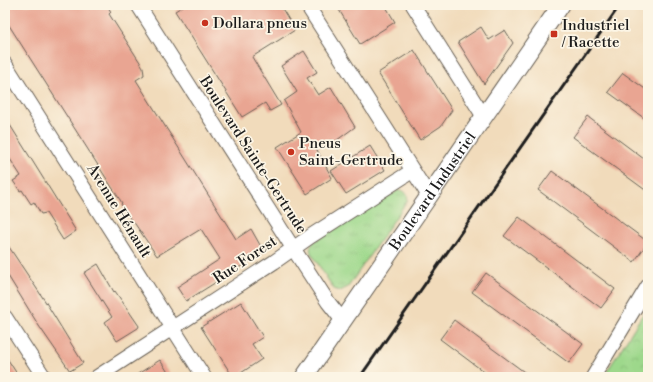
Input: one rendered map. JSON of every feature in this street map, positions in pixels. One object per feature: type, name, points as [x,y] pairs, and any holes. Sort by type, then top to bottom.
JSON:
[{"type":"street","name":"Boulevard Sainte-Gertrude","points":[[138,5],[293,248],[342,321]]},
{"type":"street","points":[[307,5],[429,196]]},
{"type":"street","points":[[413,5],[484,117]]},
{"type":"street","name":"Boulevard Industriel","points":[[304,377],[561,5]]},
{"type":"street","name":"Avenue Hénault","points":[[5,64],[204,377]]},
{"type":"street","name":"Rue Forest","points":[[97,377],[274,262],[310,236],[412,171]]},
{"type":"street","points":[[593,377],[648,286]]},
{"type":"street","points":[[5,317],[44,377]]},
{"type":"green space","points":[[399,190],[406,193],[407,201],[348,287],[340,291],[334,289],[311,253],[310,249],[312,243]]},
{"type":"green space","points":[[648,306],[648,377],[605,377],[606,373]]},
{"type":"building","points":[[5,5],[107,5],[111,12],[109,14],[143,67],[144,75],[136,80],[236,239],[251,229],[264,252],[186,301],[177,287],[220,259],[201,229],[157,256],[133,221],[132,222],[121,204],[122,203],[5,19]]},
{"type":"building","points":[[185,5],[280,5],[295,30],[252,57],[281,105],[270,111],[265,103],[242,117],[175,11]]},
{"type":"building","points":[[336,5],[385,5],[395,22],[360,44]]},
{"type":"building","points":[[481,27],[489,40],[505,30],[513,43],[484,84],[458,42]]},
{"type":"building","points":[[414,50],[452,110],[441,126],[420,140],[378,73]]},
{"type":"building","points":[[304,51],[317,72],[307,78],[318,95],[331,87],[355,127],[333,143],[331,140],[316,148],[332,178],[307,194],[277,147],[301,132],[284,101],[297,92],[281,66]]},
{"type":"building","points":[[623,73],[648,91],[648,121],[608,92]]},
{"type":"building","points":[[5,117],[76,231],[63,240],[46,213],[41,214],[34,202],[31,204],[22,190],[20,191],[13,181],[21,176],[10,159],[5,162]]},
{"type":"building","points":[[588,117],[648,162],[648,192],[573,137]]},
{"type":"building","points":[[370,146],[385,170],[346,194],[331,171]]},
{"type":"building","points":[[552,171],[648,242],[634,262],[538,190]]},
{"type":"building","points":[[519,217],[615,289],[601,308],[504,236]]},
{"type":"building","points":[[5,241],[45,301],[83,363],[70,371],[39,326],[5,271]]},
{"type":"building","points":[[98,264],[114,292],[115,291],[139,326],[117,341],[105,322],[112,317],[84,273]]},
{"type":"building","points":[[486,273],[583,344],[569,363],[472,292]]},
{"type":"building","points":[[241,302],[263,337],[252,344],[262,359],[233,377],[201,327]]},
{"type":"building","points":[[454,320],[531,377],[491,377],[440,339]]},
{"type":"building","points":[[5,355],[19,377],[5,377]]},
{"type":"building","points":[[160,360],[171,377],[133,377]]},
{"type":"railway","points":[[360,377],[620,5]]},
{"type":"place","name":"Dollara pneus","points":[[205,23]]},
{"type":"place","name":"Industriel / Racette","points":[[554,34]]},
{"type":"place","name":"Pneus Saint-Gertrude","points":[[291,152]]}]
